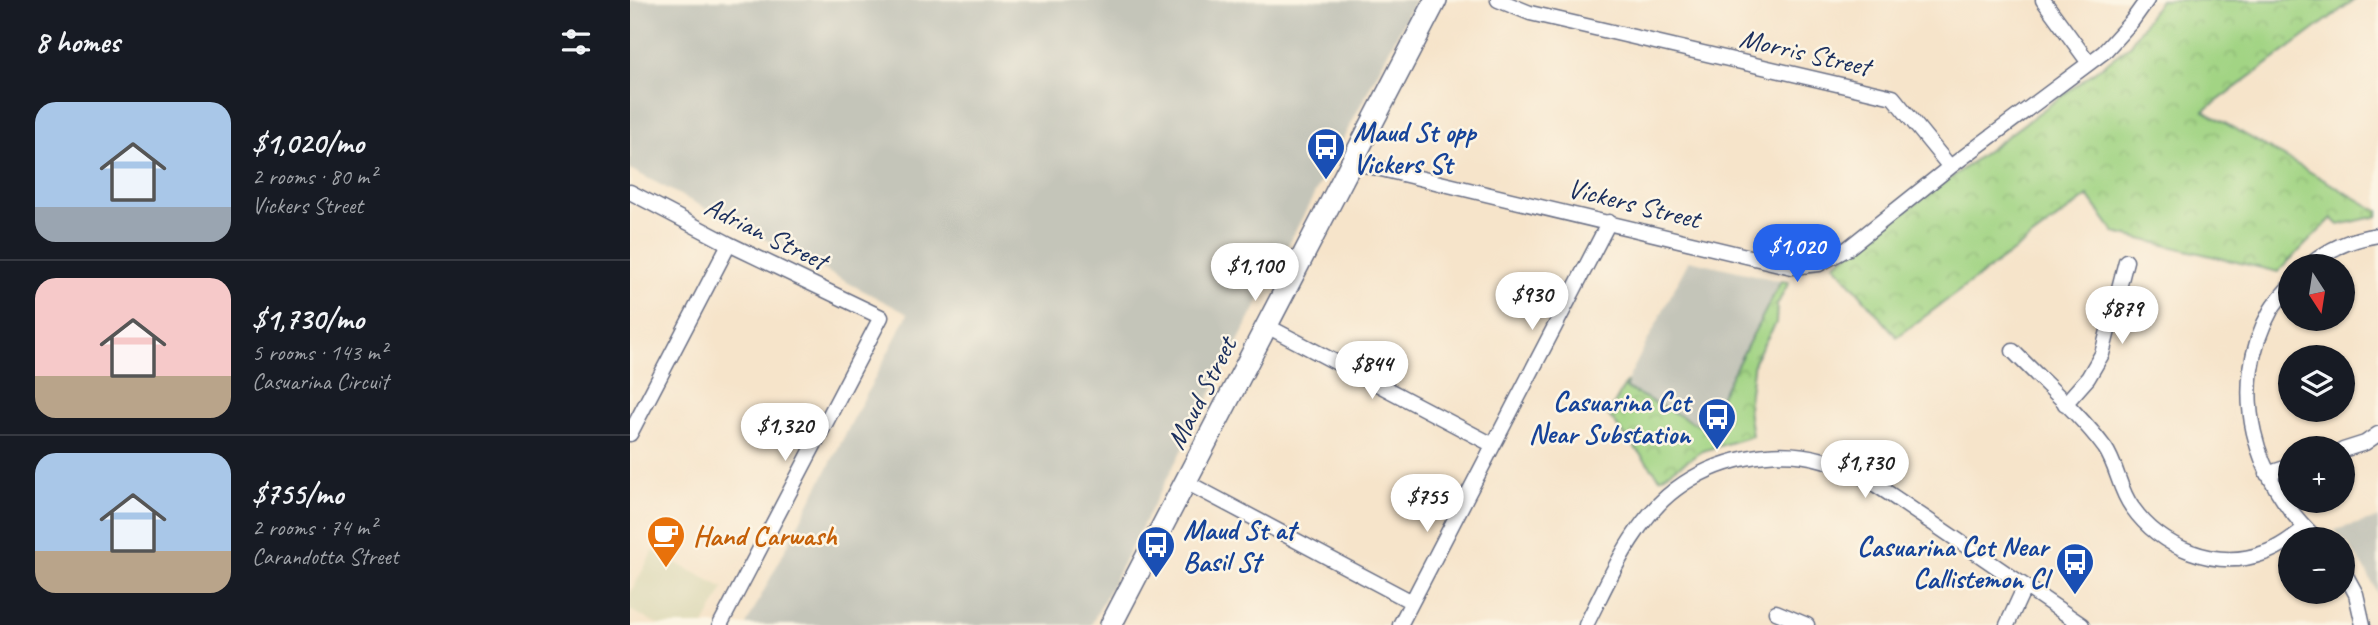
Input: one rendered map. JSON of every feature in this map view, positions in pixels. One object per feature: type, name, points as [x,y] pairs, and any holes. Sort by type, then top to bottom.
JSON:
[{"type":"main road","name":"Maud Street","points":[[1111,625],[1436,0]]},
{"type":"street","name":"Morris Street","points":[[1498,0],[1530,13],[1893,97],[1950,167]]},
{"type":"street","points":[[2043,0],[2089,63]]},
{"type":"street","name":"Vickers Street","points":[[1352,162],[1792,267],[1819,264],[1847,249],[1950,167],[2104,52],[2132,22],[2147,0]]},
{"type":"street","name":"Adrian Street","points":[[630,192],[729,244],[881,317],[720,625]]},
{"type":"street","points":[[1400,625],[1609,222]]},
{"type":"street","points":[[2323,254],[2358,238],[2378,235]]},
{"type":"street","points":[[630,434],[729,244]]},
{"type":"street","points":[[2065,404],[2088,378],[2102,354],[2126,261]]},
{"type":"street","points":[[2278,301],[2271,310],[2255,352],[2249,391],[2255,441],[2267,474],[2281,499],[2304,527]]},
{"type":"street","points":[[1267,326],[1493,445]]},
{"type":"street","points":[[2013,351],[2106,450],[2131,506],[2152,530],[2181,549],[2207,558],[2233,560],[2263,554],[2278,546]]},
{"type":"street","points":[[2355,446],[2378,434]]},
{"type":"street","points":[[1586,625],[1635,534],[1675,489],[1700,474],[1731,461],[1762,456],[1803,456],[1849,470],[2082,625]]},
{"type":"street","points":[[2267,474],[2278,470]]},
{"type":"street","points":[[1186,482],[1412,602]]},
{"type":"street","points":[[2007,625],[2025,586]]},
{"type":"street","points":[[2355,592],[2363,625]]},
{"type":"street","points":[[1776,612],[1807,625]]},
{"type":"shaded area","points":[[630,0],[1415,0],[1091,625],[746,625],[908,314],[630,169]]},
{"type":"shaded area","points":[[1689,260],[1781,281],[1704,428],[1626,388],[1627,381]]},
{"type":"shaded area","points":[[2378,518],[2378,595],[2355,554],[2355,527],[2346,527]]},
{"type":"shaded area","name":"Hand Carwash","points":[[653,551],[724,588],[704,625],[659,625],[630,610],[630,594]]},
{"type":"green space","points":[[2160,0],[2354,0],[2204,111],[2378,211],[2378,216],[2339,225],[2332,218],[2296,254],[2278,254],[2278,272],[2115,233],[2088,196],[1897,337],[1834,264],[2128,47]]},
{"type":"green space","points":[[1781,281],[1789,282],[1777,305],[1776,323],[1754,361],[1748,409],[1752,436],[1703,451],[1660,478],[1608,415],[1627,381],[1626,388],[1704,428]]},
{"type":"place","name":"Maud St opp Vickers St","points":[[1326,181]]},
{"type":"place","name":"Casuarina Cct Near Substation","points":[[1717,451]]},
{"type":"place","name":"Hand Carwash","points":[[666,569]]},
{"type":"place","name":"Maud St at Basil St","points":[[1156,579]]},
{"type":"place","name":"Casuarina Cct Near Callistemon Cl","points":[[2075,596]]}]
